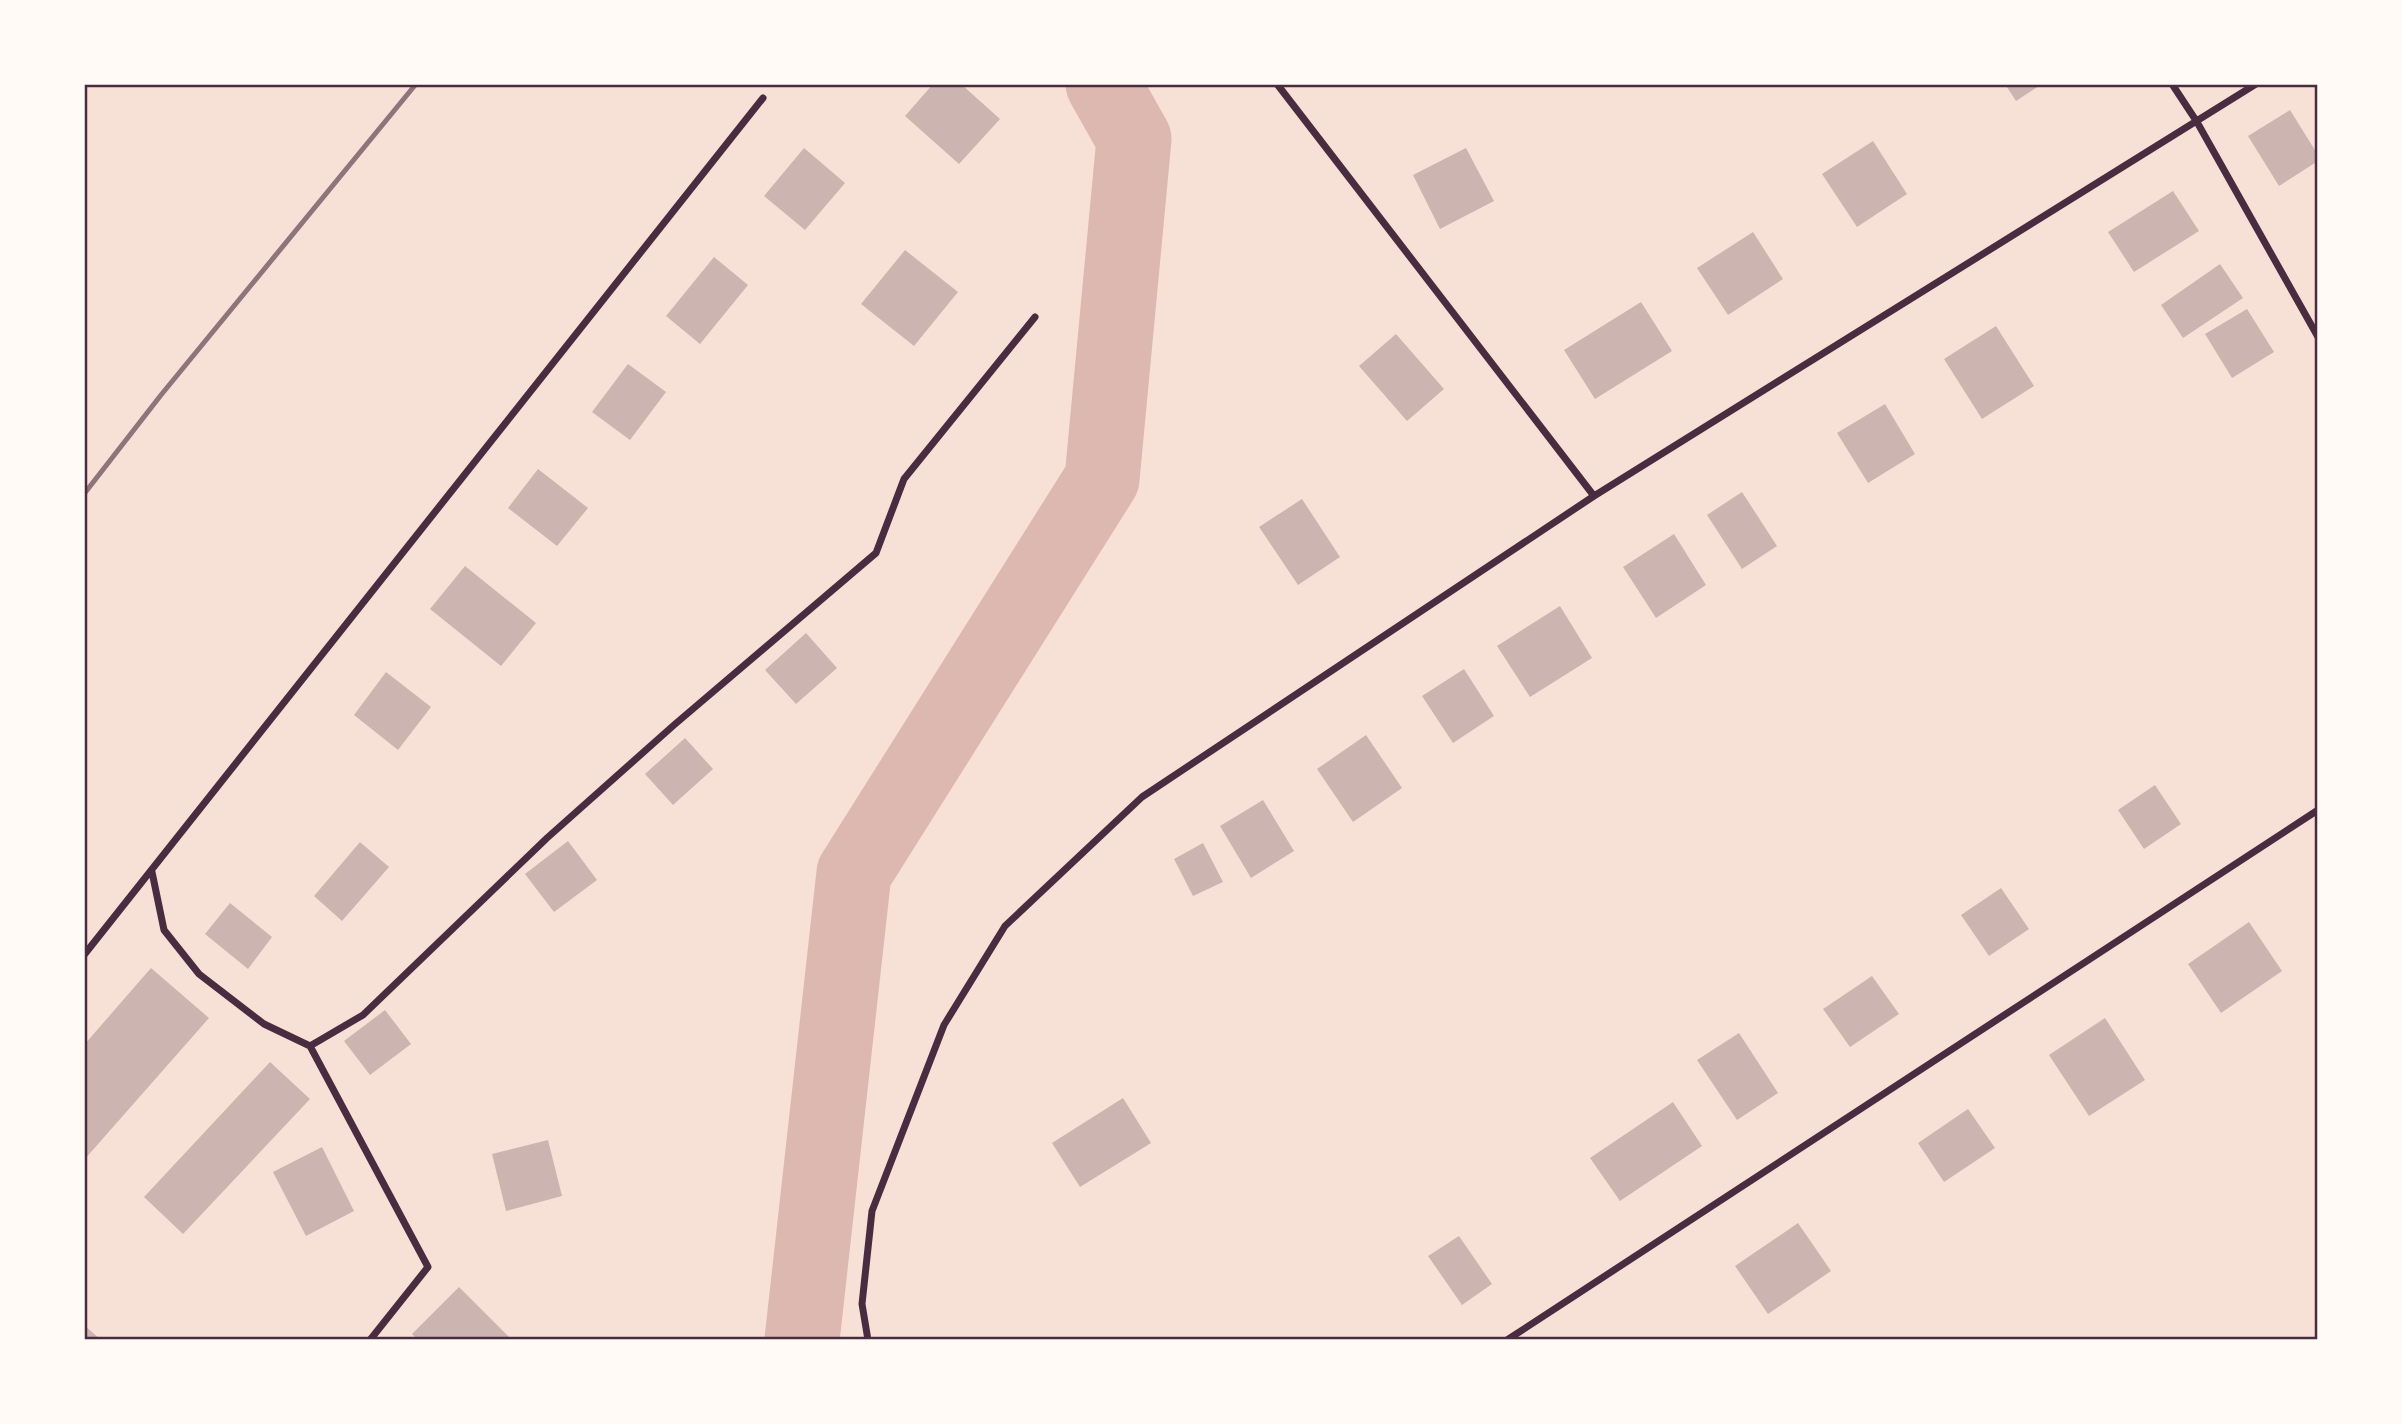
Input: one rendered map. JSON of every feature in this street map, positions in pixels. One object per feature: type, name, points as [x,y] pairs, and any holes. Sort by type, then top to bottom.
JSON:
[{"type":"street","points":[[1277,84],[1594,496]]},
{"type":"street","points":[[2172,84],[2197,122],[2318,337]]},
{"type":"street","points":[[868,1340],[862,1304],[872,1211],[944,1025],[1005,926],[1142,797],[1594,496],[2256,84]]},
{"type":"street","points":[[84,955],[762,98]]},
{"type":"street","points":[[310,1046],[363,1015],[547,838],[674,725],[876,553],[904,479],[1035,317]]},
{"type":"street","points":[[1507,1340],[2318,810]]},
{"type":"street","points":[[152,872],[164,930],[199,974],[264,1024],[310,1046],[428,1267],[370,1340]]},
{"type":"building","points":[[933,84],[961,84],[1000,119],[959,164],[905,116]]},
{"type":"building","points":[[2005,84],[2042,84],[2016,101]]},
{"type":"building","points":[[2290,110],[2318,155],[2318,161],[2279,186],[2248,136]]},
{"type":"building","points":[[1873,141],[1907,194],[1857,227],[1822,174]]},
{"type":"building","points":[[804,148],[845,183],[805,230],[764,196]]},
{"type":"building","points":[[1466,148],[1494,201],[1440,229],[1413,175]]},
{"type":"building","points":[[2173,191],[2199,231],[2134,272],[2108,232]]},
{"type":"building","points":[[1753,232],[1783,279],[1728,315],[1697,268]]},
{"type":"building","points":[[905,250],[958,292],[914,346],[861,304]]},
{"type":"building","points":[[714,257],[748,285],[700,344],[666,316]]},
{"type":"building","points":[[2220,264],[2243,298],[2183,338],[2161,305]]},
{"type":"building","points":[[1641,302],[1672,351],[1595,399],[1564,350]]},
{"type":"building","points":[[2247,309],[2274,352],[2232,378],[2205,334]]},
{"type":"building","points":[[1996,326],[2034,386],[1982,419],[1944,359]]},
{"type":"building","points":[[1396,334],[1444,389],[1407,421],[1359,366]]},
{"type":"building","points":[[628,364],[666,392],[630,440],[592,412]]},
{"type":"building","points":[[1885,404],[1915,454],[1868,483],[1837,433]]},
{"type":"building","points":[[538,469],[588,508],[557,546],[508,508]]},
{"type":"building","points":[[1742,492],[1777,546],[1742,569],[1707,515]]},
{"type":"building","points":[[1302,499],[1340,557],[1298,585],[1259,527]]},
{"type":"building","points":[[1674,534],[1706,585],[1656,618],[1623,567]]},
{"type":"building","points":[[465,566],[536,623],[501,666],[430,609]]},
{"type":"building","points":[[1560,606],[1592,658],[1530,697],[1497,646]]},
{"type":"building","points":[[806,633],[837,668],[796,704],[765,670]]},
{"type":"building","points":[[1464,669],[1494,716],[1453,743],[1422,696]]},
{"type":"building","points":[[386,672],[431,707],[398,750],[354,715]]},
{"type":"building","points":[[1366,735],[1402,788],[1353,822],[1317,769]]},
{"type":"building","points":[[685,738],[713,769],[673,805],[645,774]]},
{"type":"building","points":[[2155,785],[2181,824],[2144,849],[2118,810]]},
{"type":"building","points":[[1263,800],[1294,851],[1251,878],[1220,826]]},
{"type":"building","points":[[568,841],[597,880],[554,912],[525,874]]},
{"type":"building","points":[[360,842],[389,867],[342,921],[314,896]]},
{"type":"building","points":[[1203,843],[1223,882],[1193,896],[1174,859]]},
{"type":"building","points":[[2001,888],[2029,929],[1989,956],[1961,915]]},
{"type":"building","points":[[230,903],[272,937],[248,969],[205,934]]},
{"type":"building","points":[[2249,922],[2282,971],[2221,1013],[2188,964]]},
{"type":"building","points":[[151,968],[209,1018],[84,1160],[84,1045]]},
{"type":"building","points":[[1872,976],[1899,1014],[1850,1047],[1823,1009]]},
{"type":"building","points":[[385,1010],[411,1044],[370,1075],[344,1041]]},
{"type":"building","points":[[2105,1018],[2145,1080],[2089,1116],[2049,1055]]},
{"type":"building","points":[[1739,1033],[1778,1093],[1737,1120],[1697,1060]]},
{"type":"building","points":[[270,1062],[310,1099],[183,1234],[144,1197]]},
{"type":"building","points":[[1123,1098],[1151,1143],[1080,1187],[1052,1143]]},
{"type":"building","points":[[1673,1102],[1702,1146],[1620,1201],[1590,1158]]},
{"type":"building","points":[[1968,1109],[1995,1148],[1944,1182],[1918,1143]]},
{"type":"building","points":[[548,1140],[562,1196],[506,1211],[492,1154]]},
{"type":"building","points":[[322,1147],[354,1211],[306,1236],[273,1172]]},
{"type":"building","points":[[1798,1223],[1831,1271],[1768,1314],[1735,1266]]},
{"type":"building","points":[[1459,1236],[1492,1284],[1462,1305],[1428,1256]]},
{"type":"building","points":[[459,1287],[512,1340],[418,1340],[412,1334]]},
{"type":"building","points":[[84,1325],[101,1340],[84,1340]]},
{"type":"waterway","points":[[802,1340],[854,873],[1102,479],[1134,139],[1103,84]]},
{"type":"railway","points":[[84,494],[161,395],[416,84]]}]
